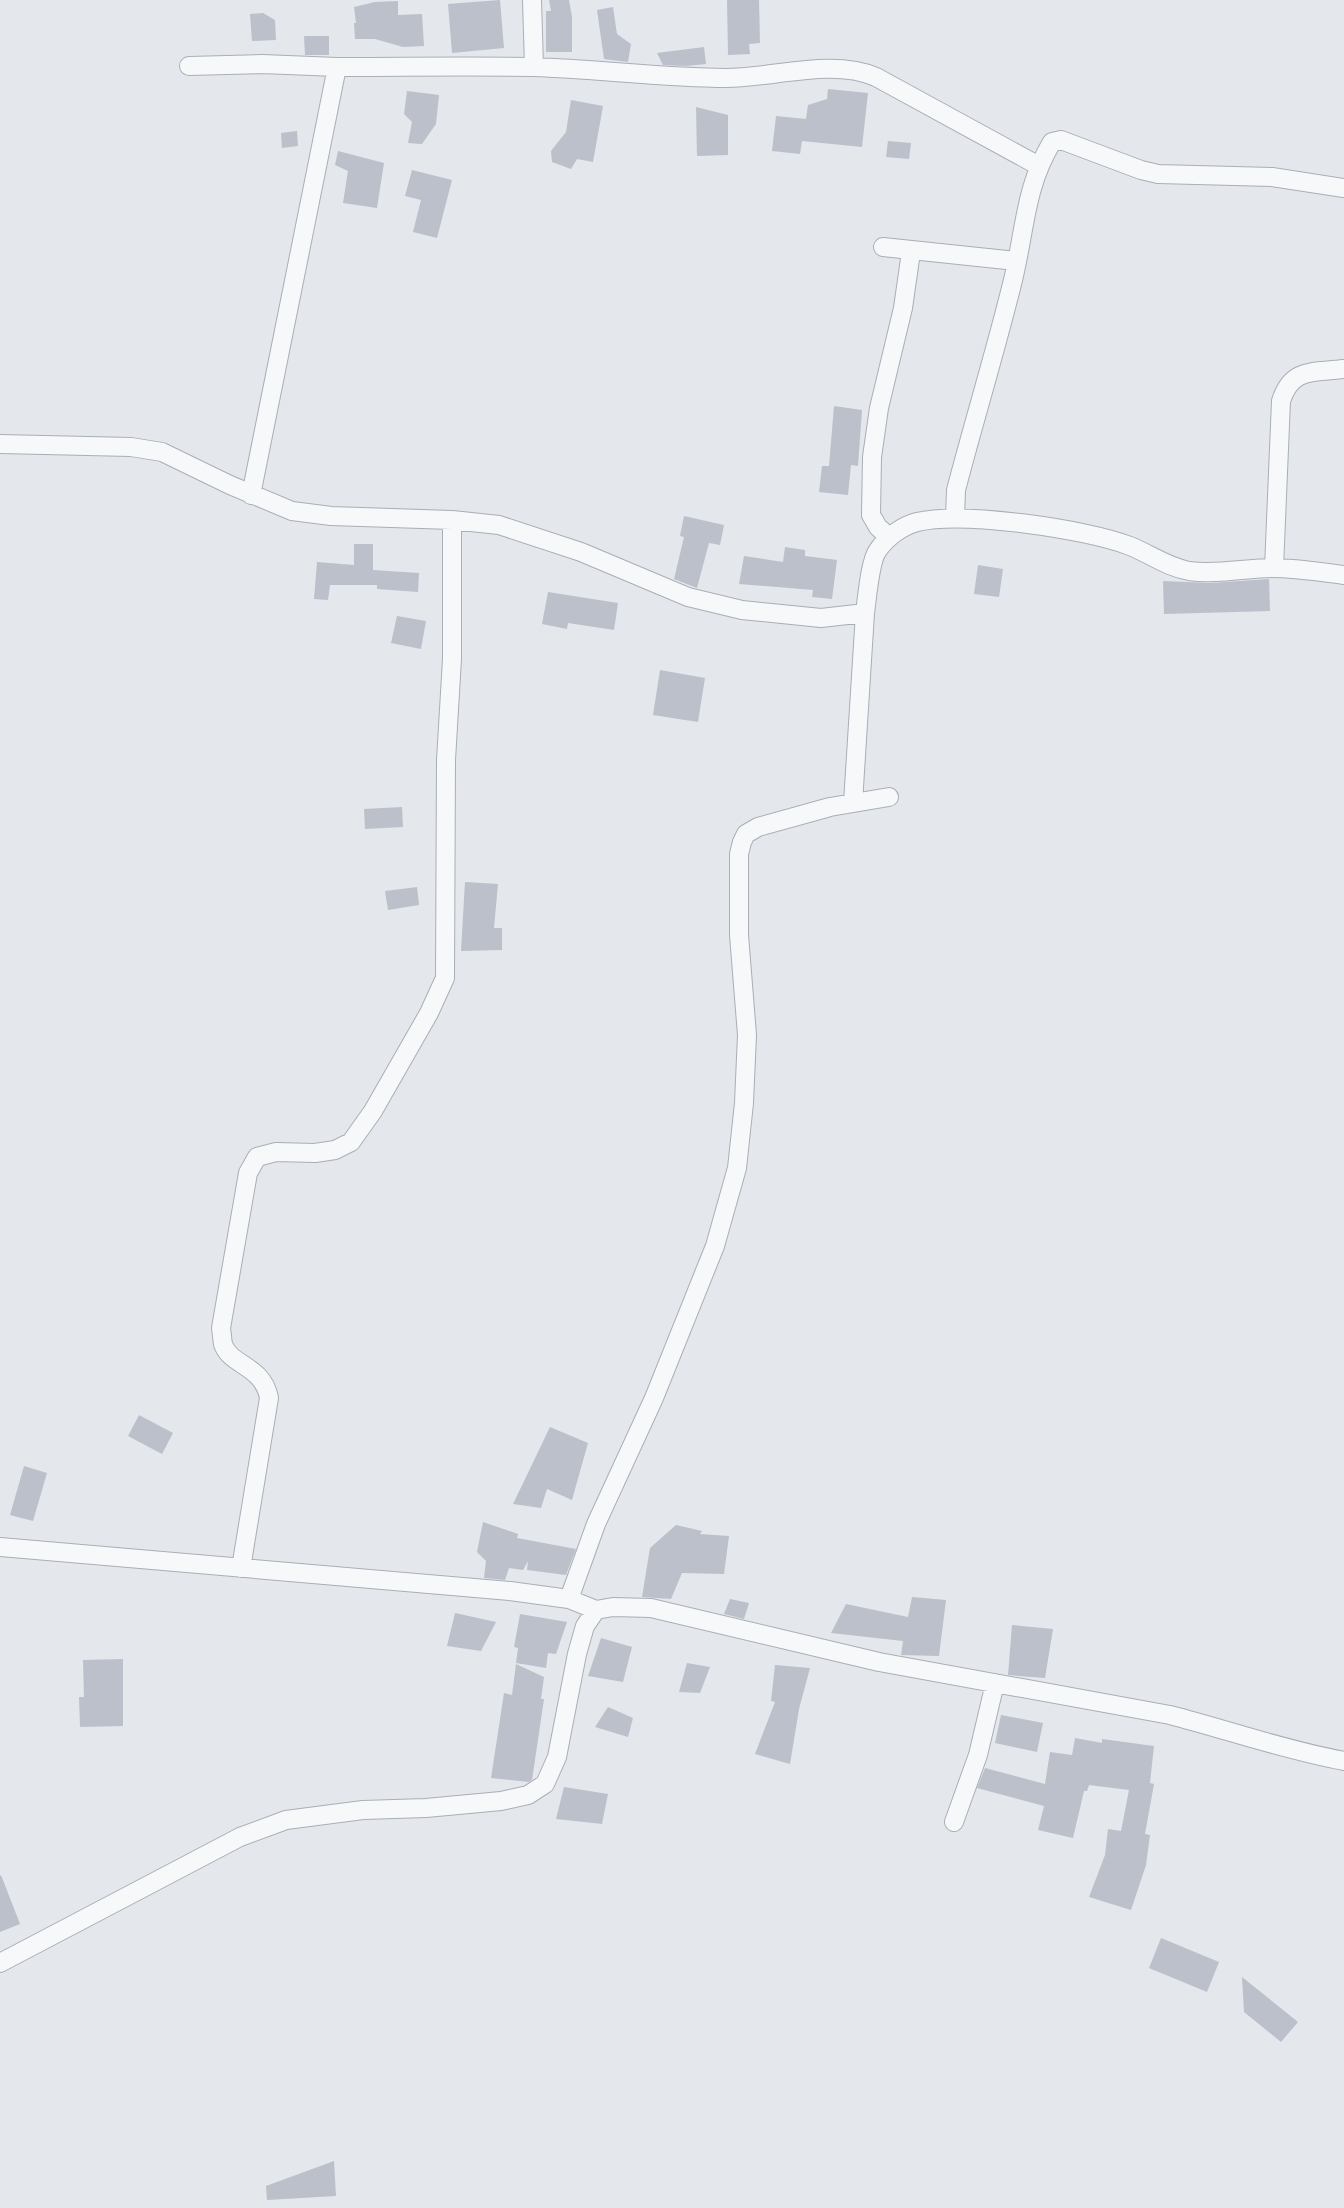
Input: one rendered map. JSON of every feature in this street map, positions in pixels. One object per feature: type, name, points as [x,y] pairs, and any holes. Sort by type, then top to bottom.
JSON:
[{"type":"street","points":[[532,0],[534,68]]},
{"type":"street","points":[[189,66],[262,64],[337,67],[534,68],[726,78],[771,76],[815,70],[857,70],[876,77],[950,116],[1045,154]]},
{"type":"street","points":[[251,495],[337,67]]},
{"type":"street","points":[[955,513],[956,490],[1013,281],[1025,210],[1045,154],[1061,140],[1141,170],[1158,174],[1272,176],[1344,188]]},
{"type":"street","points":[[883,247],[911,252],[1016,261]]},
{"type":"street","points":[[884,533],[871,515],[872,457],[879,408],[904,308],[911,252]]},
{"type":"street","points":[[1274,568],[1282,402],[1286,386],[1292,379],[1305,374],[1344,369]]},
{"type":"street","points":[[0,444],[131,447],[162,452],[251,495],[292,511],[452,520],[499,525],[580,552],[688,597],[742,610],[821,618],[865,613]]},
{"type":"street","points":[[853,803],[865,613],[876,552],[884,533],[916,522],[955,513],[1079,532],[1129,546],[1170,566],[1191,571],[1274,568],[1344,575]]},
{"type":"street","points":[[241,1568],[269,1398],[267,1386],[259,1375],[235,1357],[224,1345],[221,1328],[248,1174],[257,1157],[276,1152],[315,1153],[335,1150],[351,1142],[373,1111],[429,1013],[445,978],[446,760],[452,660],[452,520]]},
{"type":"street","points":[[569,1599],[596,1524],[654,1398],[715,1246],[737,1168],[744,1103],[747,1035],[739,935],[739,854],[742,842],[746,834],[758,827],[889,796]]},
{"type":"street","points":[[0,1547],[510,1591],[569,1599],[596,1610],[612,1607],[651,1608],[879,1662],[1170,1715],[1213,1726],[1298,1753],[1344,1761]]},
{"type":"street","points":[[0,1963],[240,1837],[286,1820],[363,1810],[426,1808],[501,1801],[528,1795],[545,1784],[557,1757],[577,1654],[585,1626],[596,1610]]},
{"type":"street","points":[[954,1822],[978,1755],[995,1683]]},
{"type":"building","points":[[500,0],[504,48],[452,53],[448,4]]},
{"type":"building","points":[[549,0],[569,0],[572,17],[572,52],[546,52],[546,11],[551,11]]},
{"type":"building","points":[[727,0],[759,0],[760,43],[749,44],[750,54],[728,55]]},
{"type":"building","points":[[398,1],[398,15],[422,14],[424,46],[403,47],[375,39],[355,39],[354,7],[375,2]]},
{"type":"building","points":[[613,7],[617,34],[631,44],[628,62],[604,59],[597,10]]},
{"type":"building","points":[[263,13],[275,20],[276,40],[252,41],[250,14]]},
{"type":"building","points":[[304,36],[329,36],[329,55],[305,55]]},
{"type":"building","points":[[704,47],[706,64],[686,66],[663,65],[657,53]]},
{"type":"building","points":[[828,89],[868,93],[862,147],[802,141],[800,154],[772,151],[776,116],[806,119],[808,105],[827,99]]},
{"type":"building","points":[[407,91],[439,95],[436,124],[422,144],[408,143],[412,122],[404,114]]},
{"type":"building","points":[[571,100],[603,106],[593,162],[577,159],[571,169],[552,162],[551,151],[566,132]]},
{"type":"building","points":[[696,107],[728,115],[728,155],[697,156]]},
{"type":"building","points":[[297,131],[298,146],[282,148],[281,133]]},
{"type":"building","points":[[888,141],[911,143],[909,159],[886,157]]},
{"type":"building","points":[[338,151],[384,163],[377,208],[343,203],[348,171],[335,165]]},
{"type":"building","points":[[412,170],[452,180],[437,238],[413,232],[421,200],[405,196]]},
{"type":"building","points":[[834,406],[862,410],[858,466],[851,465],[848,495],[819,492],[822,466],[829,466]]},
{"type":"building","points":[[684,516],[724,525],[720,545],[709,543],[697,588],[674,579],[684,537],[680,536]]},
{"type":"building","points":[[354,544],[373,544],[373,570],[419,573],[418,592],[377,589],[377,585],[330,585],[328,600],[314,599],[317,562],[354,565]]},
{"type":"building","points":[[785,547],[805,550],[805,556],[837,560],[832,599],[812,597],[813,590],[739,584],[744,556],[783,562]]},
{"type":"building","points":[[978,565],[1003,569],[999,597],[974,594]]},
{"type":"building","points":[[1269,579],[1270,611],[1164,614],[1163,581],[1210,583]]},
{"type":"building","points":[[548,592],[618,603],[614,630],[568,623],[567,629],[542,624]]},
{"type":"building","points":[[397,616],[426,621],[421,649],[391,643]]},
{"type":"building","points":[[660,670],[705,678],[698,722],[653,715]]},
{"type":"building","points":[[402,807],[403,827],[365,829],[364,809]]},
{"type":"building","points":[[465,882],[498,884],[494,928],[502,928],[502,950],[461,951]]},
{"type":"building","points":[[417,887],[419,905],[388,910],[385,891]]},
{"type":"building","points":[[139,1415],[173,1433],[162,1454],[128,1436]]},
{"type":"building","points":[[550,1427],[588,1443],[572,1500],[547,1489],[541,1508],[513,1504]]},
{"type":"building","points":[[24,1466],[47,1473],[33,1521],[10,1515]]},
{"type":"building","points":[[483,1522],[518,1534],[517,1538],[576,1549],[566,1575],[527,1570],[528,1561],[523,1570],[509,1568],[505,1580],[484,1578],[486,1561],[477,1552]]},
{"type":"building","points":[[676,1525],[702,1531],[700,1534],[729,1536],[724,1574],[682,1573],[671,1599],[642,1597],[650,1548]]},
{"type":"building","points":[[912,1597],[946,1600],[939,1656],[901,1655],[903,1641],[831,1633],[846,1604],[908,1617]]},
{"type":"building","points":[[730,1599],[749,1603],[744,1619],[724,1614]]},
{"type":"building","points":[[455,1613],[496,1622],[481,1651],[447,1646]]},
{"type":"building","points":[[520,1614],[567,1622],[556,1654],[548,1653],[546,1668],[516,1663],[518,1648],[514,1647]]},
{"type":"building","points":[[1012,1625],[1053,1629],[1045,1678],[1008,1675]]},
{"type":"building","points":[[601,1638],[632,1647],[623,1682],[588,1676]]},
{"type":"building","points":[[123,1659],[123,1726],[80,1727],[79,1697],[84,1697],[83,1660]]},
{"type":"building","points":[[687,1663],[710,1667],[700,1693],[679,1692]]},
{"type":"building","points":[[516,1664],[544,1677],[541,1699],[544,1699],[532,1780],[529,1782],[491,1778],[504,1693],[512,1695]]},
{"type":"building","points":[[775,1665],[810,1668],[799,1709],[790,1764],[755,1754],[775,1702],[771,1701]]},
{"type":"building","points":[[608,1707],[633,1718],[628,1737],[595,1727]]},
{"type":"building","points":[[1001,1715],[1043,1723],[1037,1752],[995,1743]]},
{"type":"building","points":[[1075,1738],[1102,1743],[1102,1739],[1154,1746],[1150,1783],[1154,1784],[1145,1834],[1150,1835],[1146,1865],[1131,1910],[1089,1897],[1105,1855],[1108,1829],[1121,1831],[1129,1790],[1089,1785],[1087,1791],[1084,1791],[1073,1838],[1038,1830],[1044,1806],[977,1788],[985,1768],[1045,1784],[1050,1752],[1072,1755]]},
{"type":"building","points":[[564,1787],[608,1794],[602,1824],[556,1819]]},
{"type":"building","points":[[0,1876],[20,1924],[0,1932]]},
{"type":"building","points":[[1161,1938],[1219,1962],[1207,1992],[1149,1968]]},
{"type":"building","points":[[1242,1977],[1298,2022],[1281,2042],[1244,2012]]},
{"type":"building","points":[[334,2161],[336,2196],[267,2200],[266,2186]]}]
